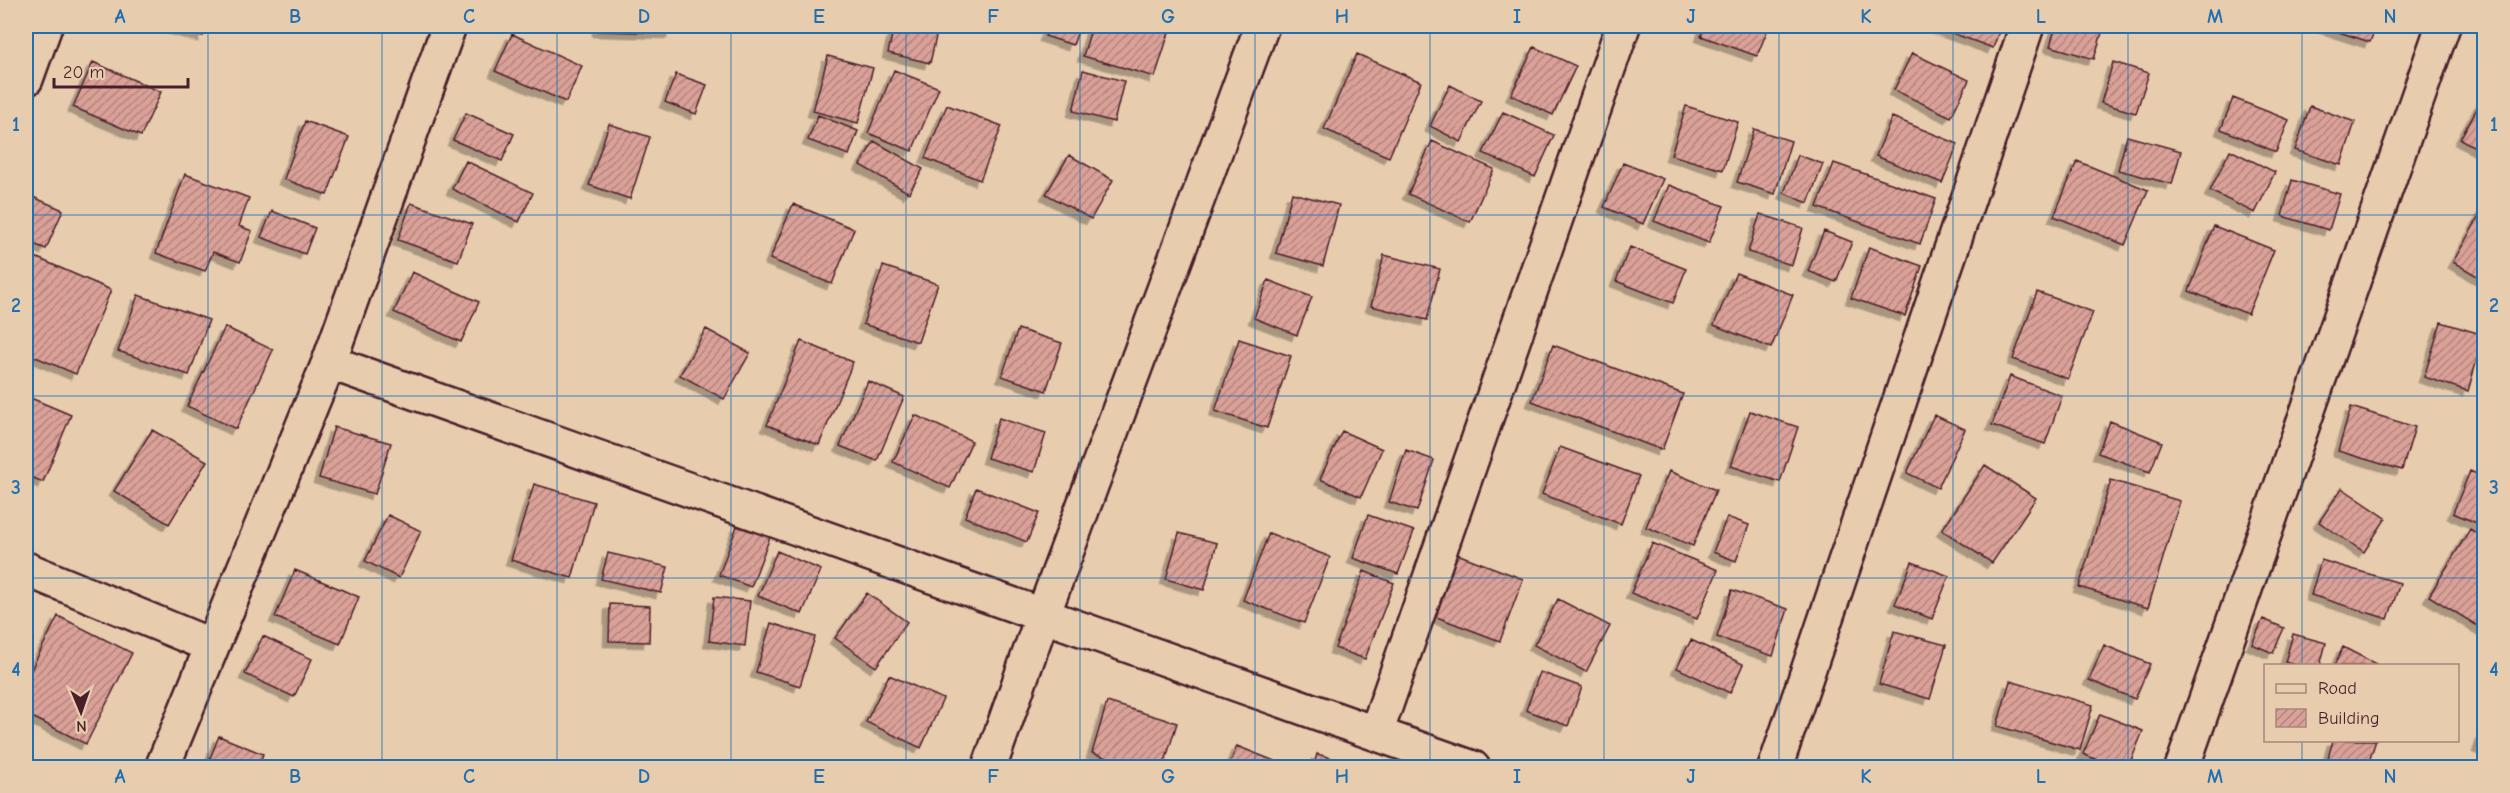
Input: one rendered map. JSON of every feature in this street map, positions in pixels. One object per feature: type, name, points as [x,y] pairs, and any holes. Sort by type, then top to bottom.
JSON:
[{"type":"street","points":[[26,79],[45,26]]},
{"type":"street","points":[[162,768],[329,362],[449,26]]},
{"type":"street","points":[[989,768],[1043,615],[1262,26]]},
{"type":"street","points":[[1376,733],[1623,26]]},
{"type":"street","points":[[1775,768],[2027,26]]},
{"type":"street","points":[[2182,768],[2443,26]]},
{"type":"street","points":[[329,362],[1376,733],[1414,758],[1473,768]]},
{"type":"street","points":[[26,569],[212,646]]},
{"type":"building","points":[[165,26],[206,26],[203,36]]},
{"type":"building","points":[[598,26],[673,26],[672,33],[598,31]]},
{"type":"building","points":[[894,26],[938,28],[930,63],[888,53]]},
{"type":"building","points":[[1049,26],[1080,26],[1073,45],[1045,36]]},
{"type":"building","points":[[1092,26],[1171,26],[1155,77],[1083,56]]},
{"type":"building","points":[[1704,26],[1769,26],[1757,56],[1701,36]]},
{"type":"building","points":[[1933,26],[2001,26],[1993,48]]},
{"type":"building","points":[[2056,26],[2104,26],[2094,59],[2050,46]]},
{"type":"building","points":[[2320,26],[2376,26],[2370,42]]},
{"type":"building","points":[[512,34],[582,66],[566,102],[495,71]]},
{"type":"building","points":[[1534,47],[1576,66],[1553,115],[1511,95]]},
{"type":"building","points":[[1912,53],[1969,80],[1951,117],[1894,90]]},
{"type":"building","points":[[1357,54],[1421,82],[1389,157],[1324,129]]},
{"type":"building","points":[[828,56],[873,68],[858,123],[813,111]]},
{"type":"building","points":[[93,62],[161,92],[141,136],[73,107]]},
{"type":"building","points":[[2113,62],[2149,73],[2136,113],[2101,103]]},
{"type":"building","points":[[894,70],[939,88],[912,151],[868,133]]},
{"type":"building","points":[[1083,70],[1124,81],[1114,122],[1073,111]]},
{"type":"building","points":[[676,74],[707,85],[696,114],[665,102]]},
{"type":"building","points":[[1450,85],[1481,101],[1461,142],[1430,126]]},
{"type":"building","points":[[2484,96],[2484,152],[2460,139]]},
{"type":"building","points":[[2233,98],[2289,120],[2276,152],[2221,129]]},
{"type":"building","points":[[947,105],[1002,126],[980,180],[925,158]]},
{"type":"building","points":[[1686,106],[1738,122],[1723,170],[1671,155]]},
{"type":"building","points":[[2310,106],[2355,122],[2341,165],[2295,150]]},
{"type":"building","points":[[1503,112],[1554,135],[1535,177],[1483,153]]},
{"type":"building","points":[[466,113],[514,134],[502,161],[453,140]]},
{"type":"building","points":[[818,115],[858,131],[849,155],[808,140]]},
{"type":"building","points":[[1892,117],[1958,144],[1942,183],[1876,156]]},
{"type":"building","points":[[305,121],[349,137],[327,195],[284,179]]},
{"type":"building","points":[[609,124],[650,137],[630,199],[589,185]]},
{"type":"building","points":[[1754,129],[1791,141],[1775,194],[1737,182]]},
{"type":"building","points":[[2127,136],[2181,151],[2172,184],[2118,170]]},
{"type":"building","points":[[874,141],[923,169],[909,193],[860,165]]},
{"type":"building","points":[[1432,141],[1494,169],[1470,222],[1408,194]]},
{"type":"building","points":[[2230,150],[2275,172],[2255,213],[2210,191]]},
{"type":"building","points":[[1069,155],[1113,180],[1091,219],[1046,194]]},
{"type":"building","points":[[1798,155],[1823,164],[1808,203],[1784,193]]},
{"type":"building","points":[[466,161],[533,193],[519,222],[452,189]]},
{"type":"building","points":[[2077,161],[2148,190],[2125,245],[2054,216]]},
{"type":"building","points":[[1623,163],[1663,179],[1643,224],[1604,207]]},
{"type":"building","points":[[1834,163],[1936,199],[1920,244],[1817,207]]},
{"type":"building","points":[[185,174],[249,198],[239,226],[252,231],[240,262],[213,252],[205,271],[156,253]]},
{"type":"building","points":[[2292,180],[2340,194],[2329,230],[2282,216]]},
{"type":"building","points":[[1669,185],[1724,206],[1709,243],[1654,221]]},
{"type":"building","points":[[1292,193],[1339,205],[1323,266],[1276,253]]},
{"type":"building","points":[[26,194],[63,210],[46,249],[26,241]]},
{"type":"building","points":[[411,203],[472,224],[458,261],[398,240]]},
{"type":"building","points":[[793,204],[854,229],[832,284],[770,259]]},
{"type":"building","points":[[2484,208],[2484,280],[2453,262]]},
{"type":"building","points":[[272,211],[315,228],[305,254],[261,237]]},
{"type":"building","points":[[1760,214],[1803,228],[1792,265],[1748,252]]},
{"type":"building","points":[[2214,226],[2274,250],[2248,314],[2189,291]]},
{"type":"building","points":[[1824,231],[1852,242],[1836,282],[1808,271]]},
{"type":"building","points":[[1630,247],[1686,269],[1673,303],[1616,281]]},
{"type":"building","points":[[1869,247],[1922,266],[1905,316],[1851,298]]},
{"type":"building","points":[[26,253],[111,290],[76,374],[26,353]]},
{"type":"building","points":[[1384,255],[1440,269],[1427,320],[1371,306]]},
{"type":"building","points":[[883,266],[938,284],[918,342],[863,324]]},
{"type":"building","points":[[412,272],[479,302],[461,342],[394,312]]},
{"type":"building","points":[[1736,273],[1793,295],[1771,348],[1714,325]]},
{"type":"building","points":[[1268,280],[1312,297],[1297,335],[1254,318]]},
{"type":"building","points":[[2037,292],[2093,312],[2068,379],[2013,359]]},
{"type":"building","points":[[138,295],[209,320],[189,375],[118,351]]},
{"type":"building","points":[[2441,322],[2484,335],[2468,391],[2424,377]]},
{"type":"building","points":[[225,327],[273,350],[236,429],[187,406]]},
{"type":"building","points":[[706,329],[750,353],[724,399],[680,375]]},
{"type":"building","points":[[1018,329],[1062,343],[1046,391],[1002,376]]},
{"type":"building","points":[[1239,339],[1291,356],[1267,428],[1215,411]]},
{"type":"building","points":[[801,341],[853,362],[819,445],[767,425]]},
{"type":"building","points":[[1553,345],[1683,394],[1662,450],[1532,401]]},
{"type":"building","points":[[2010,376],[2062,396],[2045,444],[1992,425]]},
{"type":"building","points":[[868,381],[904,397],[877,461],[840,446]]},
{"type":"building","points":[[26,396],[71,415],[43,482],[26,475]]},
{"type":"building","points":[[2351,407],[2415,427],[2402,470],[2338,451]]},
{"type":"building","points":[[1750,411],[1798,427],[1780,482],[1731,466]]},
{"type":"building","points":[[915,415],[972,441],[950,488],[893,462]]},
{"type":"building","points":[[1934,415],[1965,429],[1938,488],[1907,473]]},
{"type":"building","points":[[999,418],[1046,433],[1034,472],[987,458]]},
{"type":"building","points":[[2110,421],[2162,442],[2150,472],[2098,453]]},
{"type":"building","points":[[334,427],[391,443],[375,494],[319,478]]},
{"type":"building","points":[[152,430],[207,461],[169,524],[114,491]]},
{"type":"building","points":[[1342,431],[1382,449],[1361,497],[1320,479]]},
{"type":"building","points":[[1560,447],[1639,476],[1621,524],[1542,494]]},
{"type":"building","points":[[1406,450],[1434,460],[1417,511],[1389,502]]},
{"type":"building","points":[[1985,465],[2036,498],[1992,563],[1942,530]]},
{"type":"building","points":[[1669,471],[1716,490],[1693,546],[1646,527]]},
{"type":"building","points":[[2470,471],[2484,477],[2484,526],[2453,513]]},
{"type":"building","points":[[2111,480],[2180,501],[2148,608],[2079,587]]},
{"type":"building","points":[[534,484],[594,502],[572,578],[511,560]]},
{"type":"building","points":[[976,488],[1039,513],[1027,542],[965,517]]},
{"type":"building","points":[[2342,488],[2386,518],[2364,552],[2319,522]]},
{"type":"building","points":[[388,515],[421,531],[399,578],[365,561]]},
{"type":"building","points":[[1368,515],[1414,531],[1398,574],[1353,558]]},
{"type":"building","points":[[1727,517],[1749,525],[1736,561],[1713,552]]},
{"type":"building","points":[[737,526],[770,537],[751,587],[719,575]]},
{"type":"building","points":[[2470,529],[2484,538],[2484,630],[2429,596]]},
{"type":"building","points":[[1179,533],[1217,543],[1204,590],[1166,579]]},
{"type":"building","points":[[1269,533],[1330,557],[1304,623],[1243,600]]},
{"type":"building","points":[[1652,543],[1718,570],[1697,619],[1631,593]]},
{"type":"building","points":[[777,551],[821,570],[802,614],[758,596]]},
{"type":"building","points":[[608,553],[668,567],[661,593],[601,579]]},
{"type":"building","points":[[1457,554],[1523,579],[1500,641],[1434,616]]},
{"type":"building","points":[[2321,560],[2400,583],[2388,619],[2311,595]]},
{"type":"building","points":[[1912,562],[1949,576],[1932,619],[1895,604]]},
{"type":"building","points":[[295,570],[359,597],[340,644],[275,617]]},
{"type":"building","points":[[1364,571],[1394,583],[1365,659],[1335,648]]},
{"type":"building","points":[[1732,590],[1788,609],[1773,656],[1717,637]]},
{"type":"building","points":[[867,593],[907,622],[876,667],[835,638]]},
{"type":"building","points":[[714,597],[750,601],[745,646],[709,641]]},
{"type":"building","points":[[1558,599],[1610,626],[1586,672],[1534,645]]},
{"type":"building","points":[[610,604],[650,606],[649,642],[609,641]]},
{"type":"building","points":[[58,616],[132,653],[86,744],[26,714],[26,680]]},
{"type":"building","points":[[2263,619],[2284,628],[2273,653],[2252,644]]},
{"type":"building","points":[[771,623],[815,637],[800,686],[756,672]]},
{"type":"building","points":[[1894,631],[1946,645],[1930,699],[1879,684]]},
{"type":"building","points":[[2293,634],[2326,643],[2321,664],[2285,662]]},
{"type":"building","points":[[263,636],[312,659],[294,697],[245,674]]},
{"type":"building","points":[[1691,640],[1743,664],[1730,693],[1677,668]]},
{"type":"building","points":[[2104,645],[2150,664],[2135,699],[2089,680]]},
{"type":"building","points":[[2343,647],[2376,664],[2335,664]]},
{"type":"building","points":[[1540,672],[1582,687],[1568,726],[1526,710]]},
{"type":"building","points":[[889,675],[943,699],[921,748],[866,722]]},
{"type":"building","points":[[2010,681],[2093,705],[2080,750],[1997,726]]},
{"type":"building","points":[[1107,702],[1177,723],[1163,768],[1138,768],[1092,753]]},
{"type":"building","points":[[2100,714],[2143,731],[2128,768],[2116,768],[2083,754]]},
{"type":"building","points":[[2484,728],[2484,749],[2478,747]]},
{"type":"building","points":[[219,736],[263,754],[258,768],[206,768]]},
{"type":"building","points":[[2332,742],[2375,742],[2367,768],[2326,765]]},
{"type":"building","points":[[1237,746],[1292,768],[1228,768]]},
{"type":"building","points":[[1317,754],[1360,766],[1360,768],[1313,768]]}]
